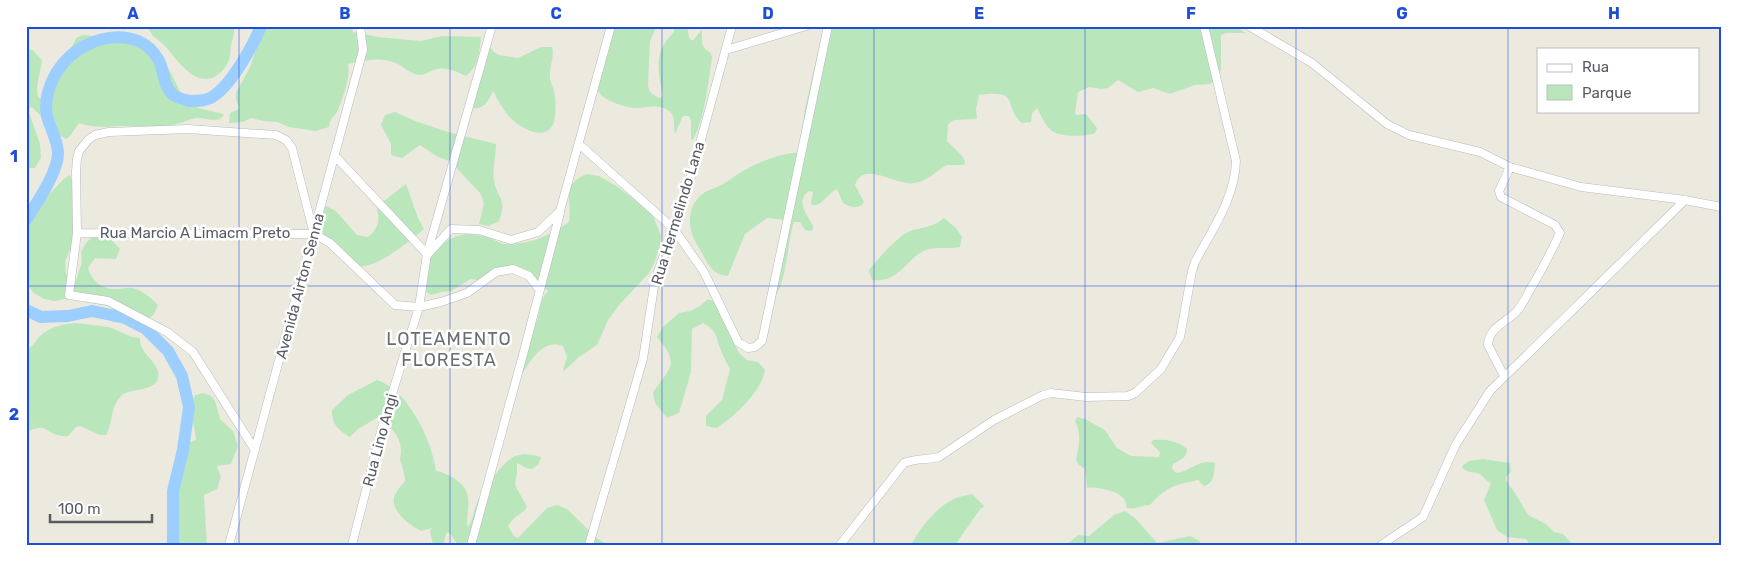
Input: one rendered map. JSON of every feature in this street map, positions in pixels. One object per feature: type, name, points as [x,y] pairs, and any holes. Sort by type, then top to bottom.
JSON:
[{"type":"street","name":"Avenida Airton Senna","points":[[229,545],[363,50],[360,26]]},
{"type":"street","points":[[471,545],[611,26]]},
{"type":"street","name":"Rua Hermelindo Lana","points":[[589,545],[643,359],[656,280],[687,191],[732,26]]},
{"type":"street","points":[[726,50],[806,26]]},
{"type":"street","points":[[579,144],[674,229],[704,272],[738,342],[748,348],[758,345],[762,341],[828,26]]},
{"type":"street","points":[[840,545],[904,464],[912,460],[939,457],[994,420],[1043,395],[1050,393],[1086,397],[1128,396],[1135,393],[1161,369],[1180,337],[1195,262],[1230,194],[1235,176],[1236,161],[1204,26]]},
{"type":"street","points":[[1249,26],[1312,63],[1387,124],[1409,135],[1480,152],[1510,167],[1581,187],[1720,205]]},
{"type":"street","name":"Rua Lino Angi","points":[[352,545],[384,420],[419,307],[427,254],[491,29]]},
{"type":"street","points":[[255,450],[193,352],[167,332],[108,301],[69,295],[77,233],[77,159],[84,144],[95,135],[109,132],[188,129],[276,134],[286,140],[292,148],[314,234],[330,243],[395,305],[419,307],[441,302],[467,292],[496,272],[513,269],[529,276],[539,288]]},
{"type":"street","points":[[335,156],[427,254],[451,229],[479,230],[511,240],[538,232],[560,211]]},
{"type":"street","points":[[1504,376],[1488,344],[1490,333],[1516,311],[1522,303],[1548,261],[1560,233],[1555,225],[1500,197],[1499,191],[1510,167]]},
{"type":"street","points":[[1381,545],[1423,517],[1456,444],[1490,391],[1685,200]]},
{"type":"street","name":"Rua Marcio A Limacm Preto","points":[[77,233],[314,234]]},
{"type":"green space","points":[[148,26],[234,26],[230,55],[226,66],[219,74],[209,79],[194,76],[152,35]]},
{"type":"green space","points":[[264,26],[351,26],[353,32],[378,37],[421,41],[442,36],[481,37],[476,63],[466,76],[445,69],[418,75],[398,64],[379,59],[348,64],[349,69],[344,93],[329,127],[316,131],[251,118],[243,122],[229,123],[230,113],[239,109],[236,93],[250,67]]},
{"type":"green space","points":[[613,26],[657,26],[650,41],[648,85],[649,90],[660,98],[663,96],[659,70],[660,54],[667,39],[674,32],[674,26],[687,26],[691,40],[702,30],[702,44],[711,53],[712,58],[703,111],[693,140],[691,139],[691,121],[689,116],[682,118],[675,134],[672,114],[665,109],[661,107],[633,108],[622,106],[605,98],[597,90],[597,74],[611,41]]},
{"type":"green space","points":[[828,26],[922,26],[933,28],[936,26],[1234,26],[1246,33],[1226,33],[1221,35],[1221,69],[1217,80],[1210,84],[1195,85],[1170,94],[1153,88],[1138,92],[1118,80],[1108,88],[1089,87],[1078,92],[1075,113],[1077,115],[1086,114],[1097,128],[1095,133],[1091,134],[1073,136],[1056,133],[1047,126],[1037,108],[1032,113],[1031,122],[1022,123],[1016,117],[1006,97],[1001,94],[979,95],[976,109],[977,119],[954,120],[948,124],[947,141],[963,157],[964,165],[946,165],[927,178],[915,183],[866,174],[859,178],[855,185],[864,202],[857,207],[843,203],[837,189],[819,204],[812,205],[813,192],[809,191],[803,199],[803,204],[813,230],[805,230],[800,222],[794,222],[782,282],[774,298],[786,220],[767,218],[745,234],[728,276],[718,274],[707,262],[692,235],[690,214],[696,201],[707,191],[722,185],[760,163],[779,156],[799,152],[805,109],[821,38]]},
{"type":"green space","points":[[83,35],[114,38],[148,51],[159,58],[167,67],[186,100],[198,108],[224,114],[215,120],[196,118],[164,126],[96,127],[79,123],[66,139],[59,135],[30,107],[29,112],[40,144],[41,158],[35,168],[28,168],[26,180],[26,49],[33,50],[42,60],[37,93],[38,97],[43,100],[51,92],[76,38]]},
{"type":"green space","points":[[488,47],[499,55],[518,58],[541,47],[552,47],[550,81],[555,95],[555,111],[554,122],[550,129],[538,133],[517,124],[507,114],[493,91],[483,106],[473,108],[473,101]]},
{"type":"green space","points":[[395,112],[448,132],[496,144],[495,187],[502,203],[499,221],[489,226],[479,224],[484,203],[480,193],[450,161],[438,157],[420,145],[402,158],[391,155],[391,144],[381,125],[385,115]]},
{"type":"green space","points":[[587,174],[599,176],[618,187],[652,213],[661,236],[660,246],[649,273],[608,320],[597,345],[579,357],[564,371],[567,357],[563,346],[549,345],[537,353],[520,377],[518,360],[520,350],[538,319],[543,298],[548,291],[522,271],[502,274],[482,281],[471,279],[451,291],[431,295],[422,289],[429,258],[440,245],[462,235],[469,234],[487,237],[502,244],[517,244],[540,238],[555,231],[569,222],[570,188],[578,178]]},
{"type":"green space","points":[[70,175],[75,191],[75,243],[65,262],[66,274],[75,283],[82,262],[81,252],[86,243],[94,235],[105,233],[120,249],[116,259],[95,258],[88,268],[90,273],[98,284],[107,288],[132,288],[150,297],[158,305],[154,314],[146,321],[135,322],[108,306],[86,302],[76,297],[54,301],[44,299],[34,293],[27,285],[26,231],[49,194]]},
{"type":"green space","points":[[406,184],[424,229],[382,260],[364,266],[354,264],[323,233],[317,215],[326,206],[336,211],[357,235],[368,237],[374,231],[377,224],[377,209]]},
{"type":"green space","points":[[944,218],[956,228],[962,237],[960,247],[929,249],[915,257],[890,278],[872,280],[869,270],[898,239],[908,232],[931,226]]},
{"type":"green space","points":[[708,299],[717,303],[733,331],[734,343],[739,353],[747,360],[758,362],[765,370],[759,386],[747,402],[732,417],[717,428],[706,426],[706,416],[722,400],[730,369],[714,331],[703,323],[692,329],[691,372],[679,413],[667,418],[655,403],[653,392],[668,371],[671,360],[669,353],[657,337],[663,327],[679,313],[690,311]]},
{"type":"green space","points":[[77,323],[109,327],[132,337],[140,338],[144,351],[158,371],[156,383],[126,393],[117,400],[106,435],[100,435],[80,426],[76,427],[68,436],[61,436],[43,428],[33,429],[26,433],[26,349],[33,345],[48,330],[62,325]]},
{"type":"green space","points":[[377,380],[399,394],[417,418],[424,431],[434,459],[436,471],[453,478],[465,488],[468,498],[468,527],[476,505],[487,486],[505,464],[515,456],[522,454],[531,455],[541,457],[539,464],[532,469],[517,463],[515,485],[527,507],[508,526],[514,536],[518,538],[547,508],[557,505],[567,509],[598,539],[608,545],[458,545],[448,532],[443,545],[433,545],[430,531],[432,528],[421,531],[412,526],[399,513],[394,503],[398,489],[405,481],[400,460],[399,440],[394,431],[377,418],[358,429],[350,437],[339,429],[333,420],[332,410],[348,395]]},
{"type":"green space","points":[[204,393],[211,396],[215,401],[220,419],[233,431],[238,446],[231,464],[217,466],[221,477],[217,489],[204,495],[207,545],[171,545],[168,515],[169,504],[181,459],[190,442],[196,440],[192,411],[193,400],[195,395]]},
{"type":"green space","points":[[1077,417],[1085,419],[1105,430],[1117,448],[1131,456],[1159,457],[1160,452],[1151,443],[1153,440],[1175,442],[1187,449],[1184,457],[1173,464],[1172,468],[1176,473],[1204,462],[1215,463],[1212,480],[1208,485],[1204,486],[1198,480],[1177,485],[1161,494],[1150,505],[1127,508],[1124,499],[1111,491],[1100,488],[1087,488],[1085,469],[1076,460],[1079,440],[1079,430],[1075,421]]},
{"type":"green space","points":[[1483,459],[1510,463],[1511,472],[1506,477],[1506,480],[1528,515],[1546,524],[1554,532],[1563,534],[1573,545],[1530,545],[1526,539],[1507,537],[1497,530],[1484,500],[1491,483],[1481,475],[1466,471],[1462,467],[1469,461]]},
{"type":"green space","points":[[972,494],[984,506],[955,545],[911,545],[919,531],[936,511],[949,501]]},
{"type":"green space","points":[[1125,511],[1135,518],[1157,543],[1190,536],[1200,541],[1201,545],[1066,545],[1078,535],[1089,536],[1114,515]]},
{"type":"waterway","points":[[26,220],[51,178],[57,160],[58,152],[46,108],[50,86],[57,72],[76,51],[100,40],[114,37],[139,41],[149,48],[158,59],[167,86],[172,94],[190,101],[203,100],[215,95],[228,82],[253,44],[261,26]]},
{"type":"waterway","points":[[26,310],[41,317],[68,316],[92,311],[125,318],[146,329],[168,351],[182,376],[189,407],[183,450],[173,491],[173,545]]},
{"type":"district","name":"LOTEAMENTO FLORESTA","points":[[449,349]]}]
